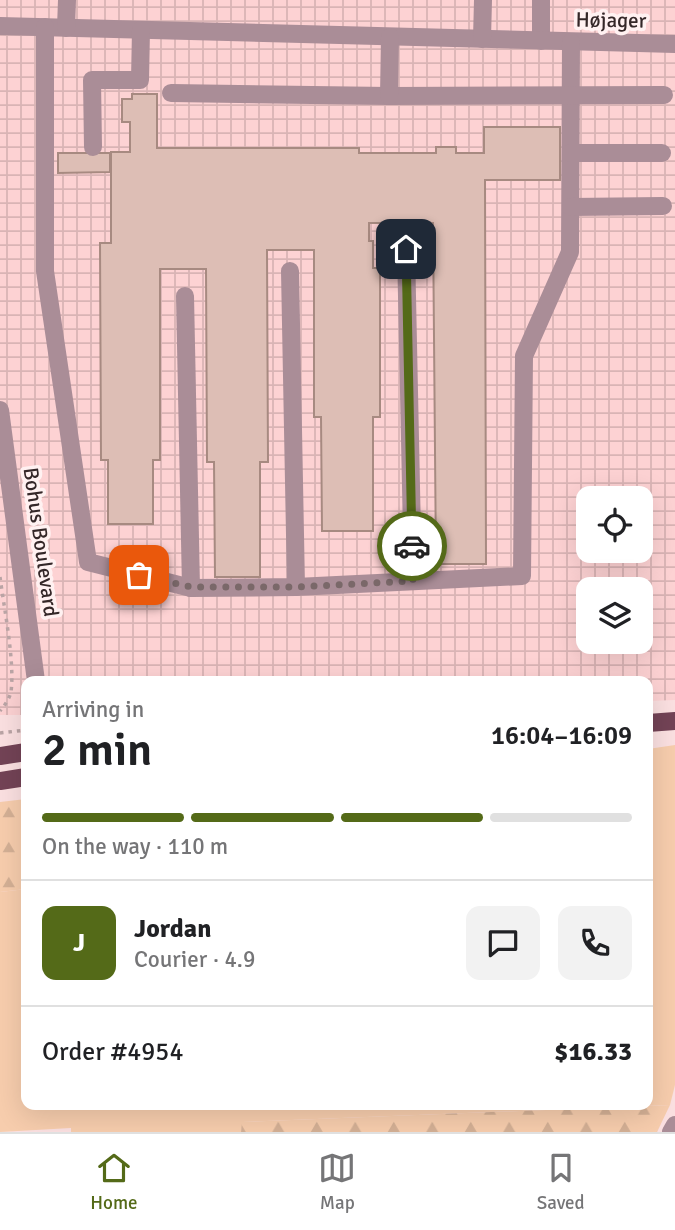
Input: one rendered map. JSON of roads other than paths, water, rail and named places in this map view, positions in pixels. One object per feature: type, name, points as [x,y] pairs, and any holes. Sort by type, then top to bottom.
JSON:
[{"type":"main road","points":[[653,723],[675,722]]},
{"type":"main road","points":[[0,756],[21,753]]},
{"type":"main road","points":[[0,781],[21,778]]},
{"type":"street","points":[[66,0],[66,28]]},
{"type":"street","points":[[482,39],[483,0]]},
{"type":"street","points":[[541,0],[541,41]]},
{"type":"street","name":"Højager","points":[[0,26],[675,44]]},
{"type":"street","points":[[45,27],[45,271],[88,562],[191,587],[296,587],[522,576],[524,356],[569,252],[571,42]]},
{"type":"street","points":[[93,147],[92,80],[140,80],[141,30]]},
{"type":"street","points":[[389,96],[390,37]]},
{"type":"street","points":[[171,93],[389,96],[664,95]]},
{"type":"street","points":[[571,153],[663,153]]},
{"type":"street","points":[[571,207],[663,206]]},
{"type":"street","points":[[406,249],[413,581]]},
{"type":"street","points":[[290,271],[296,587]]},
{"type":"street","points":[[186,296],[191,587]]},
{"type":"street","name":"Bohus Boulevard","points":[[0,410],[35,676]]},
{"type":"street","points":[[671,1132],[675,1125]]}]
